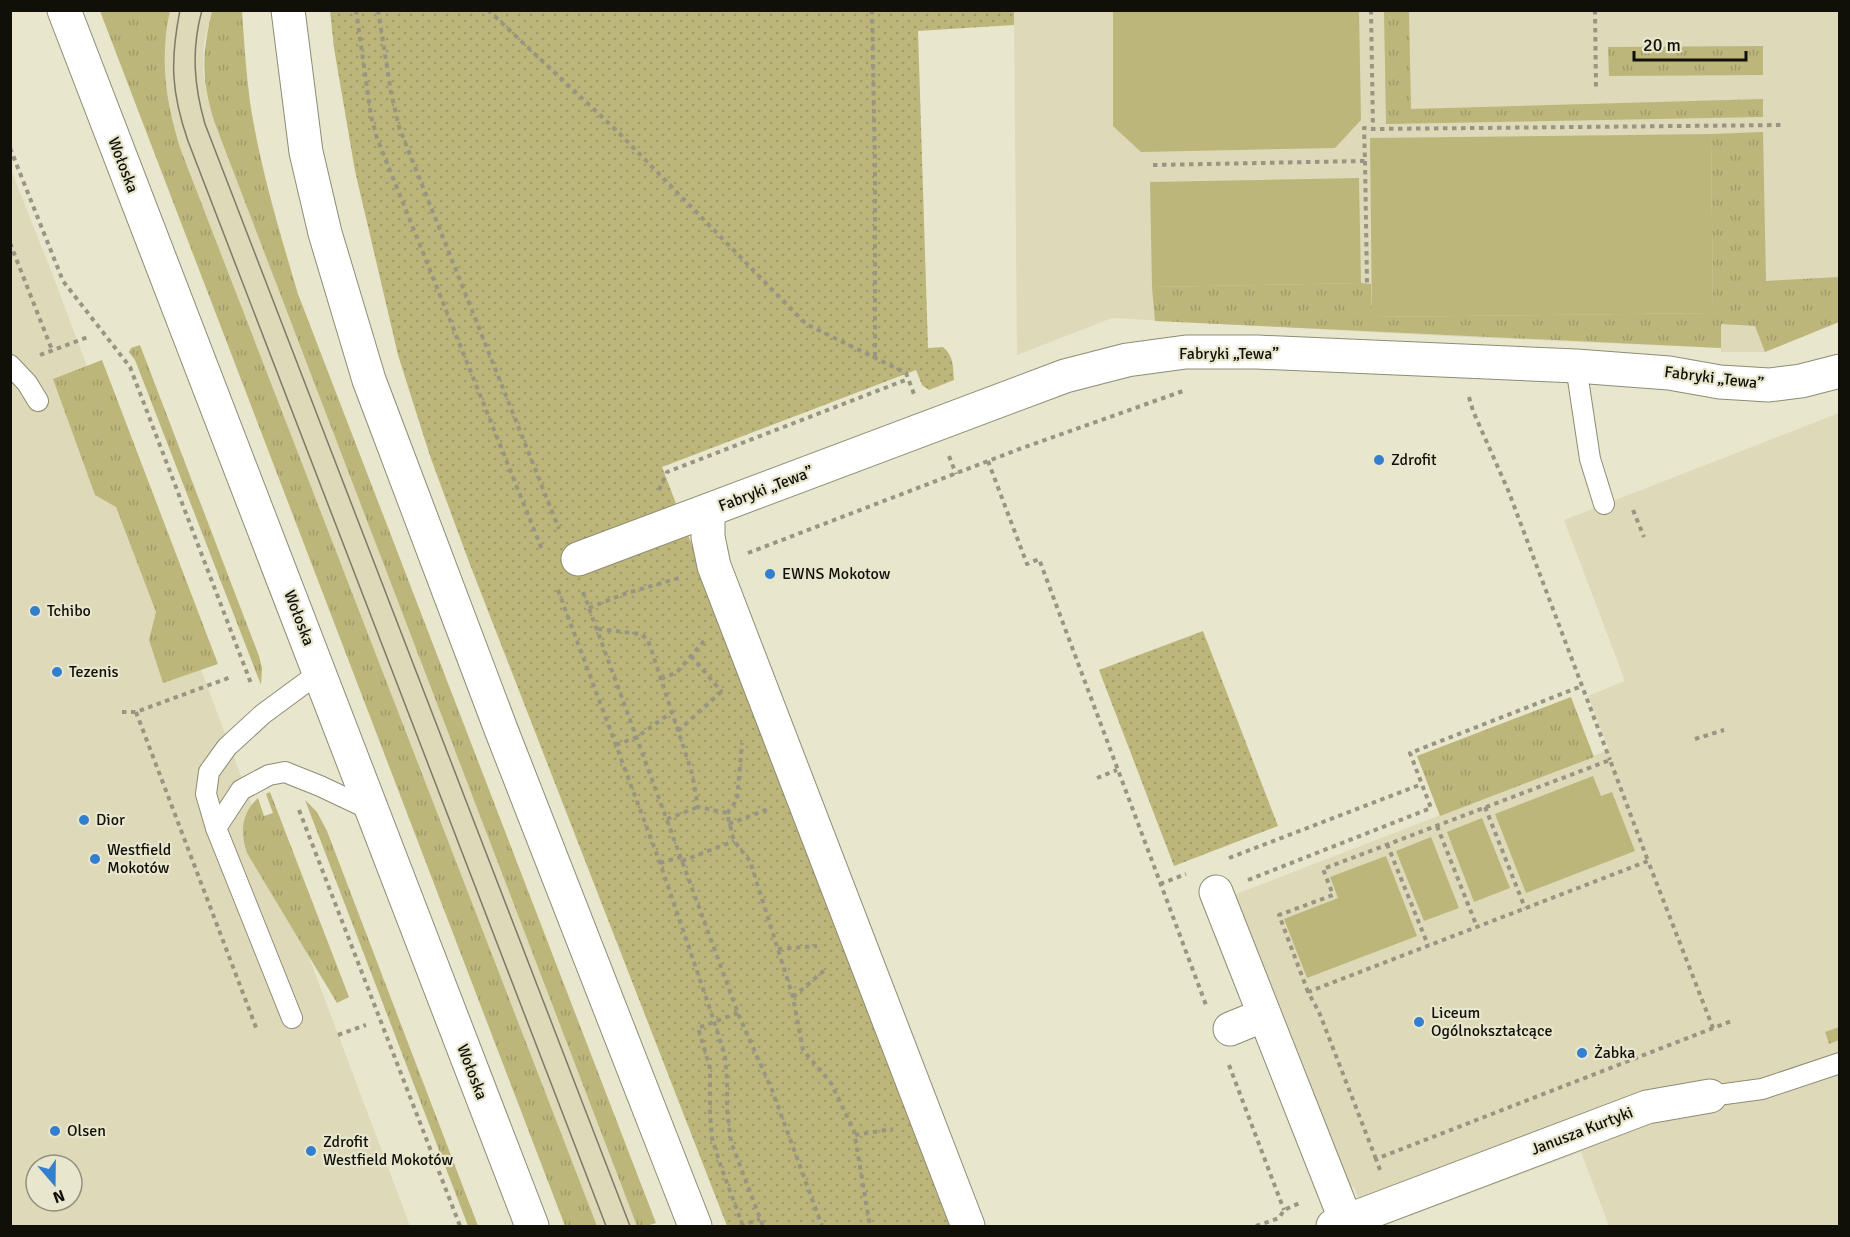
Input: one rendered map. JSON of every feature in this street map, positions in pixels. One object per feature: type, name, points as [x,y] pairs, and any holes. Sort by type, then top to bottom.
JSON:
[{"type":"street","name":"Wołoska","points":[[64,10],[532,1227]]},
{"type":"street","points":[[288,10],[306,152],[325,233],[369,380],[502,732],[695,1227]]},
{"type":"street","name":"Fabryki „Tewa”","points":[[580,574],[708,511],[1065,376],[1127,360],[1186,351],[1225,351],[1576,366],[1669,373],[1720,382],[1769,385],[1801,381],[1839,370]]},
{"type":"street","points":[[708,511],[708,537],[714,566],[968,1227]]},
{"type":"street","points":[[1216,892],[1264,1015],[1339,1224]]},
{"type":"street","points":[[1222,1033],[1264,1015]]},
{"type":"street","name":"Janusza Kurtyki","points":[[1339,1224],[1647,1107],[1710,1096]]},
{"type":"lane","points":[[12,366],[27,383],[38,401]]},
{"type":"lane","points":[[1576,366],[1590,459],[1604,504]]},
{"type":"lane","points":[[292,1018],[216,828],[206,794],[209,772],[227,747],[262,714],[320,672]]},
{"type":"lane","points":[[216,828],[241,790],[269,775],[285,772],[372,811]]},
{"type":"lane","name":"Janusza Kurtyki","points":[[1710,1096],[1762,1089],[1839,1063]]},
{"type":"path","points":[[356,10],[371,116],[377,138],[546,559]]},
{"type":"path","points":[[378,10],[390,92],[399,127],[560,531],[570,527]]},
{"type":"path","points":[[488,10],[616,130],[806,324],[906,373],[917,403]]},
{"type":"path","points":[[872,10],[875,166],[874,358]]},
{"type":"path","points":[[1371,10],[1373,129]]},
{"type":"path","points":[[1595,10],[1596,89]]},
{"type":"path","points":[[1367,284],[1364,128],[1783,125]]},
{"type":"path","points":[[10,148],[63,281],[130,368],[262,714]]},
{"type":"path","points":[[1153,165],[1365,161]]},
{"type":"path","points":[[10,243],[52,350]]},
{"type":"path","points":[[12,366],[88,337]]},
{"type":"path","points":[[658,492],[667,472],[908,379]]},
{"type":"path","points":[[589,608],[624,594],[714,566],[988,461],[1190,389]]},
{"type":"path","points":[[1468,392],[1473,411],[1512,501],[1713,1028]]},
{"type":"path","points":[[988,461],[1027,564],[1039,559],[1117,770],[1222,1033],[1284,1210]]},
{"type":"path","points":[[1632,506],[1644,537]]},
{"type":"path","points":[[580,574],[589,608],[738,1013],[772,1090],[822,1227]]},
{"type":"path","points":[[557,588],[660,863],[714,1021],[725,1056],[731,1142],[763,1227]]},
{"type":"path","points":[[661,679],[677,672],[731,610]]},
{"type":"path","points":[[598,629],[640,634],[648,640],[692,772],[698,807]]},
{"type":"path","points":[[692,656],[728,698]]},
{"type":"path","points":[[122,712],[136,712],[231,676]]},
{"type":"path","points":[[1216,892],[1431,808],[1410,753],[1582,686]]},
{"type":"path","points":[[678,731],[722,691]]},
{"type":"path","points":[[136,712],[257,1030]]},
{"type":"path","points":[[616,745],[637,737],[672,712]]},
{"type":"path","points":[[1695,739],[1724,730]]},
{"type":"path","points":[[727,813],[737,800],[742,735]]},
{"type":"path","points":[[1376,1159],[1279,915],[1334,895],[1323,868],[1610,760]]},
{"type":"path","points":[[1098,778],[1117,770]]},
{"type":"path","points":[[285,772],[460,1227]]},
{"type":"path","points":[[1293,834],[1422,784]]},
{"type":"path","points":[[667,819],[698,807],[727,813]]},
{"type":"path","points":[[1485,807],[1525,908]]},
{"type":"path","points":[[727,813],[734,841],[750,861],[793,997],[803,1050],[831,1083],[854,1131],[870,1227]]},
{"type":"path","points":[[1437,826],[1477,927]]},
{"type":"path","points":[[660,863],[682,859],[734,841]]},
{"type":"path","points":[[1387,844],[1428,945]]},
{"type":"path","points":[[1308,992],[1648,861]]},
{"type":"path","points":[[778,949],[817,946]]},
{"type":"path","points":[[793,997],[826,969]]},
{"type":"path","points":[[738,1013],[698,1028],[710,1068],[712,1138],[720,1164],[742,1226],[760,1219]]},
{"type":"path","points":[[1389,1155],[1734,1020]]},
{"type":"path","points":[[338,1035],[366,1025]]},
{"type":"shaded area","points":[[170,11],[212,11],[204,43],[203,72],[214,121],[637,1226],[597,1226],[182,153],[169,111],[164,76],[165,42]]},
{"type":"shaded area","points":[[1014,11],[1839,11],[1839,322],[1765,352],[1721,352],[1721,348],[1112,318],[1017,355]]},
{"type":"shaded area","name":"Westfield Mokotów","points":[[10,167],[55,281],[410,1226],[11,1226]]},
{"type":"shaded area","points":[[1839,413],[1840,1027],[1825,1033],[1829,1043],[1839,1040],[1839,1226],[1609,1226],[1581,1152],[1383,1226],[1369,1226],[1354,1187],[1340,1191],[1226,898],[1609,750],[1588,696],[1625,681],[1564,520]]},
{"type":"green space","points":[[1113,10],[1359,11],[1361,120],[1335,148],[1141,152],[1113,126]]},
{"type":"green space","points":[[100,11],[170,11],[165,47],[166,82],[168,100],[182,153],[597,1226],[565,1226]]},
{"type":"green space","points":[[212,11],[242,11],[247,79],[254,126],[298,294],[656,1223],[637,1226],[214,121],[204,66]]},
{"type":"green space","points":[[330,11],[1014,11],[1014,25],[918,31],[928,348],[943,347],[947,350],[952,362],[954,380],[929,390],[922,385],[916,370],[662,467],[953,1226],[727,1226],[430,456],[398,355],[355,171]]},
{"type":"green space","points":[[1384,11],[1409,11],[1411,109],[1763,99],[1763,117],[1386,124]]},
{"type":"green space","points":[[1763,46],[1763,75],[1609,76],[1608,47]]},
{"type":"green space","points":[[1763,132],[1766,281],[1839,277],[1839,322],[1765,352],[1755,326],[1721,324],[1721,348],[1155,321],[1152,287],[1361,283],[1371,284],[1372,317],[1713,313],[1711,134]]},
{"type":"green space","points":[[1711,134],[1713,313],[1372,317],[1370,138]]},
{"type":"green space","points":[[1359,178],[1361,283],[1152,287],[1150,182]]},
{"type":"green space","points":[[140,345],[259,656],[262,668],[261,685],[135,360],[129,352],[131,348]]},
{"type":"green space","points":[[102,360],[218,664],[163,683],[149,640],[156,612],[116,507],[95,495],[53,379]]},
{"type":"green space","points":[[1203,631],[1278,826],[1174,866],[1099,670]]},
{"type":"green space","points":[[1571,697],[1594,757],[1440,816],[1417,756]]},
{"type":"green space","points":[[1593,776],[1601,796],[1612,792],[1635,851],[1526,893],[1495,814]]},
{"type":"green space","points":[[270,792],[349,997],[337,1003],[247,853],[243,838],[245,817],[258,798],[264,816],[273,813],[266,794]]},
{"type":"green space","points":[[305,800],[317,812],[327,831],[478,1226],[468,1226]]},
{"type":"green space","points":[[1482,818],[1510,888],[1474,902],[1447,832]]},
{"type":"green space","points":[[1431,837],[1459,908],[1424,921],[1396,851]]},
{"type":"green space","points":[[1386,856],[1417,936],[1307,978],[1284,919],[1338,898],[1330,877]]},
{"type":"green space","points":[[1839,1027],[1839,1040],[1829,1044],[1825,1032]]},
{"type":"tram line","points":[[180,10],[175,45],[174,76],[178,107],[188,141],[606,1226]]},
{"type":"tram line","points":[[202,10],[196,39],[195,68],[198,96],[205,124],[630,1226]]},
{"type":"place","name":"Zdrofit","points":[[1379,460]]},
{"type":"place","name":"EWNS Mokotow","points":[[770,574]]},
{"type":"place","name":"Tchibo","points":[[35,611]]},
{"type":"place","name":"Tezenis","points":[[57,672]]},
{"type":"place","name":"Dior","points":[[84,820]]},
{"type":"place","name":"Westfield Mokotów","points":[[95,859]]},
{"type":"place","name":"Liceum Ogólnokształcące","points":[[1419,1022]]},
{"type":"place","name":"Żabka","points":[[1582,1053]]},
{"type":"place","name":"Olsen","points":[[55,1131]]},
{"type":"place","name":"Zdrofit Westfield Mokotów","points":[[311,1151]]}]
